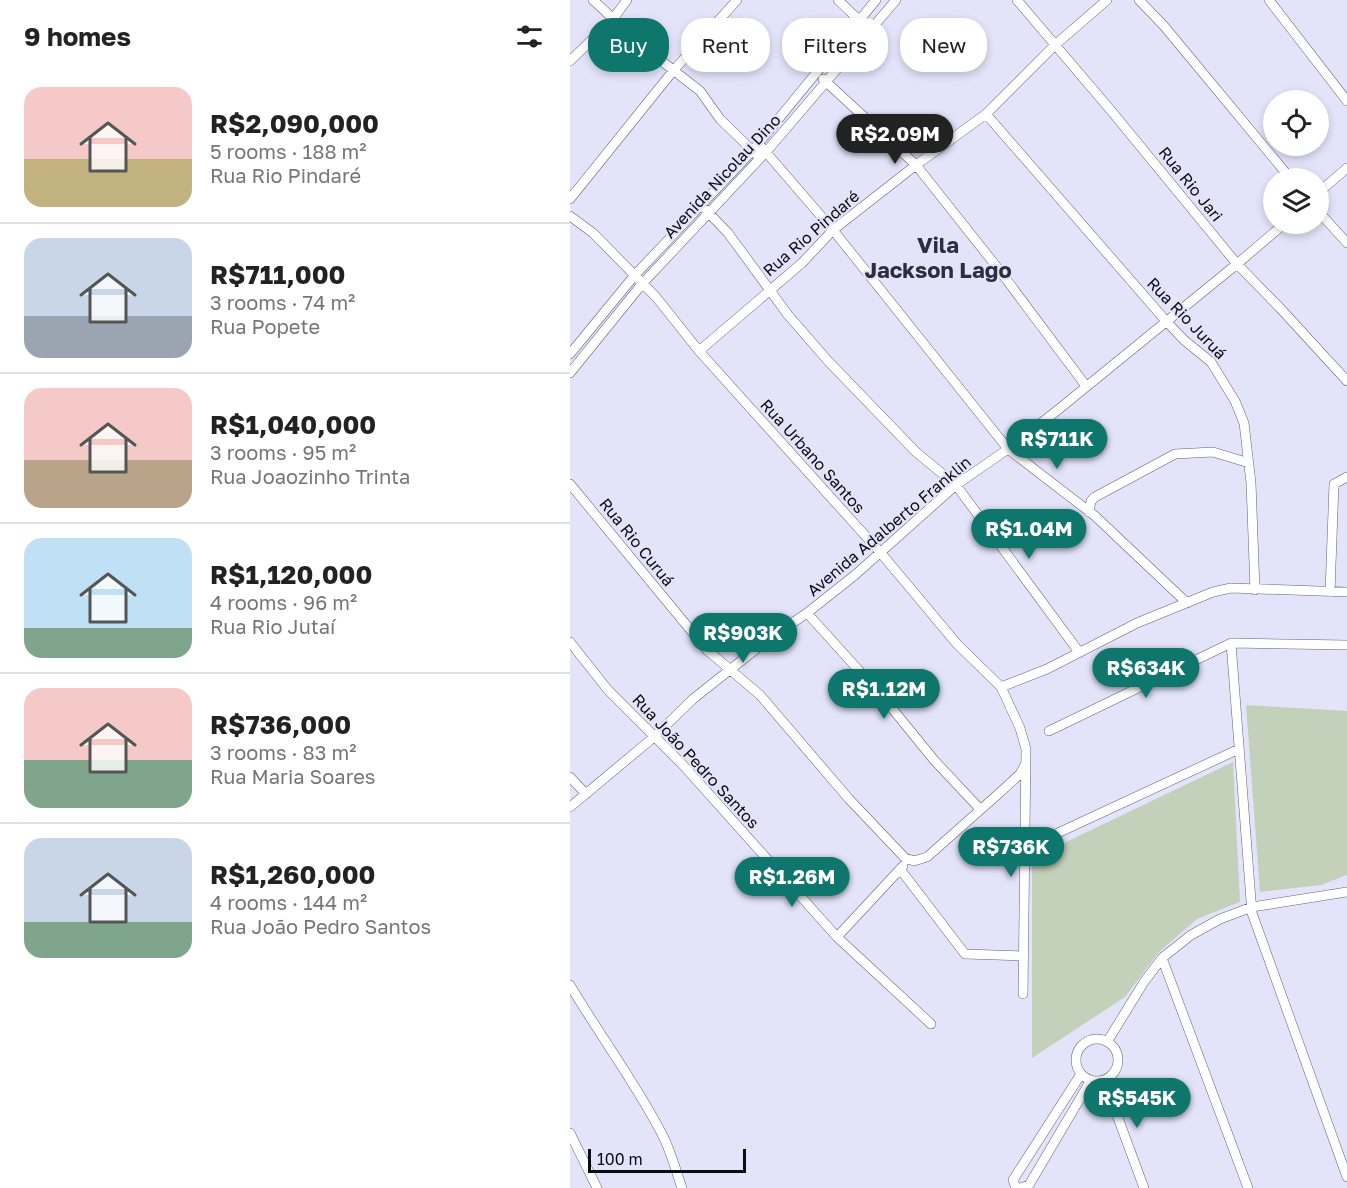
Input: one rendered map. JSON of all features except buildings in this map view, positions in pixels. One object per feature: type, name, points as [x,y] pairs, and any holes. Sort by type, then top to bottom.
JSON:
[{"type":"street","points":[[593,0],[612,18]]},
{"type":"street","points":[[614,18],[627,0]]},
{"type":"street","points":[[570,199],[673,71],[737,0]]},
{"type":"street","points":[[838,0],[857,18]]},
{"type":"street","name":"Avenida Nicolau Dino","points":[[861,18],[876,0]]},
{"type":"street","name":"Avenida Nicolau Dino","points":[[880,18],[896,0]]},
{"type":"street","name":"Rua Rio Jari","points":[[1017,0],[1237,264],[1347,381]]},
{"type":"street","name":"Rua Rio Pindaré","points":[[699,351],[802,263],[833,230],[986,114],[1055,45],[1107,0]]},
{"type":"street","points":[[1139,0],[1164,26],[1282,168]]},
{"type":"street","points":[[1269,0],[1347,101]]},
{"type":"street","points":[[570,61],[588,43]]},
{"type":"street","points":[[669,68],[700,91],[720,119],[756,147],[833,230],[1008,449],[1089,512],[1187,603]]},
{"type":"street","name":"Avenida Nicolau Dino","points":[[570,354],[634,276],[764,156],[834,72]]},
{"type":"street","points":[[816,74],[916,165],[1000,271],[1086,386]]},
{"type":"street","name":"Avenida Nicolau Dino","points":[[570,373],[816,74]]},
{"type":"street","name":"Rua Rio Juruá","points":[[986,114],[1166,321],[1184,340],[1211,362],[1235,401],[1244,423],[1249,463],[1255,590]]},
{"type":"street","points":[[1329,184],[1347,168]]},
{"type":"street","points":[[705,209],[728,233],[769,290],[829,362],[930,465],[956,485],[1079,652]]},
{"type":"street","name":"Rua Urbano Santos","points":[[570,216],[592,233],[656,297],[699,351],[880,552],[957,644],[1000,687],[1025,742],[1023,994]]},
{"type":"street","points":[[1329,223],[1347,243]]},
{"type":"street","name":"Avenida Adalberto Franklin","points":[[570,807],[654,737],[693,699],[855,575],[956,485],[1008,449],[1272,234]]},
{"type":"street","points":[[1089,512],[1091,501],[1095,497],[1175,454],[1213,452],[1249,463]]},
{"type":"street","points":[[1330,592],[1334,484],[1347,477]]},
{"type":"street","name":"Rua Rio Curuá","points":[[570,484],[707,650],[760,695],[849,799],[905,858]]},
{"type":"street","points":[[1000,687],[1047,669],[1137,623],[1221,590],[1231,588],[1347,592]]},
{"type":"street","points":[[807,613],[882,696],[934,760],[980,809]]},
{"type":"street","name":"Rua João Pedro Santos","points":[[570,642],[608,690],[682,764],[837,938],[931,1024]]},
{"type":"street","points":[[1049,731],[1232,643],[1347,645]]},
{"type":"street","points":[[1232,643],[1255,924],[1347,1177]]},
{"type":"street","points":[[1047,838],[1239,749]]},
{"type":"street","points":[[837,938],[900,869],[905,858],[914,861],[927,857],[1020,774],[1026,763]]},
{"type":"street","points":[[570,777],[586,794]]},
{"type":"street","points":[[900,869],[966,954],[1023,956]]},
{"type":"street","points":[[1107,1042],[1144,982],[1162,958],[1191,935],[1220,919],[1252,907],[1347,893]]},
{"type":"street","points":[[1162,958],[1248,1188]]},
{"type":"street","points":[[570,985],[638,1090],[664,1138],[682,1188]]},
{"type":"street","points":[[1091,1040],[1107,1042],[1116,1052],[1118,1059],[1114,1073],[1104,1080],[1091,1080],[1081,1074],[1076,1060],[1079,1049],[1091,1040]]},
{"type":"street","points":[[1081,1074],[1013,1180],[1018,1188],[1029,1185],[1091,1080]]},
{"type":"street","points":[[1104,1080],[1144,1188]]},
{"type":"street","points":[[570,1133],[597,1188]]},
{"type":"green space","points":[[1246,705],[1347,711],[1347,875],[1321,885],[1260,892]]},
{"type":"green space","points":[[1233,762],[1240,902],[1197,919],[1158,953],[1125,997],[1032,1058],[1032,862],[1055,859],[1064,843]]},
{"type":"district","name":"Vila Jackson Lago","points":[[938,258]]}]
